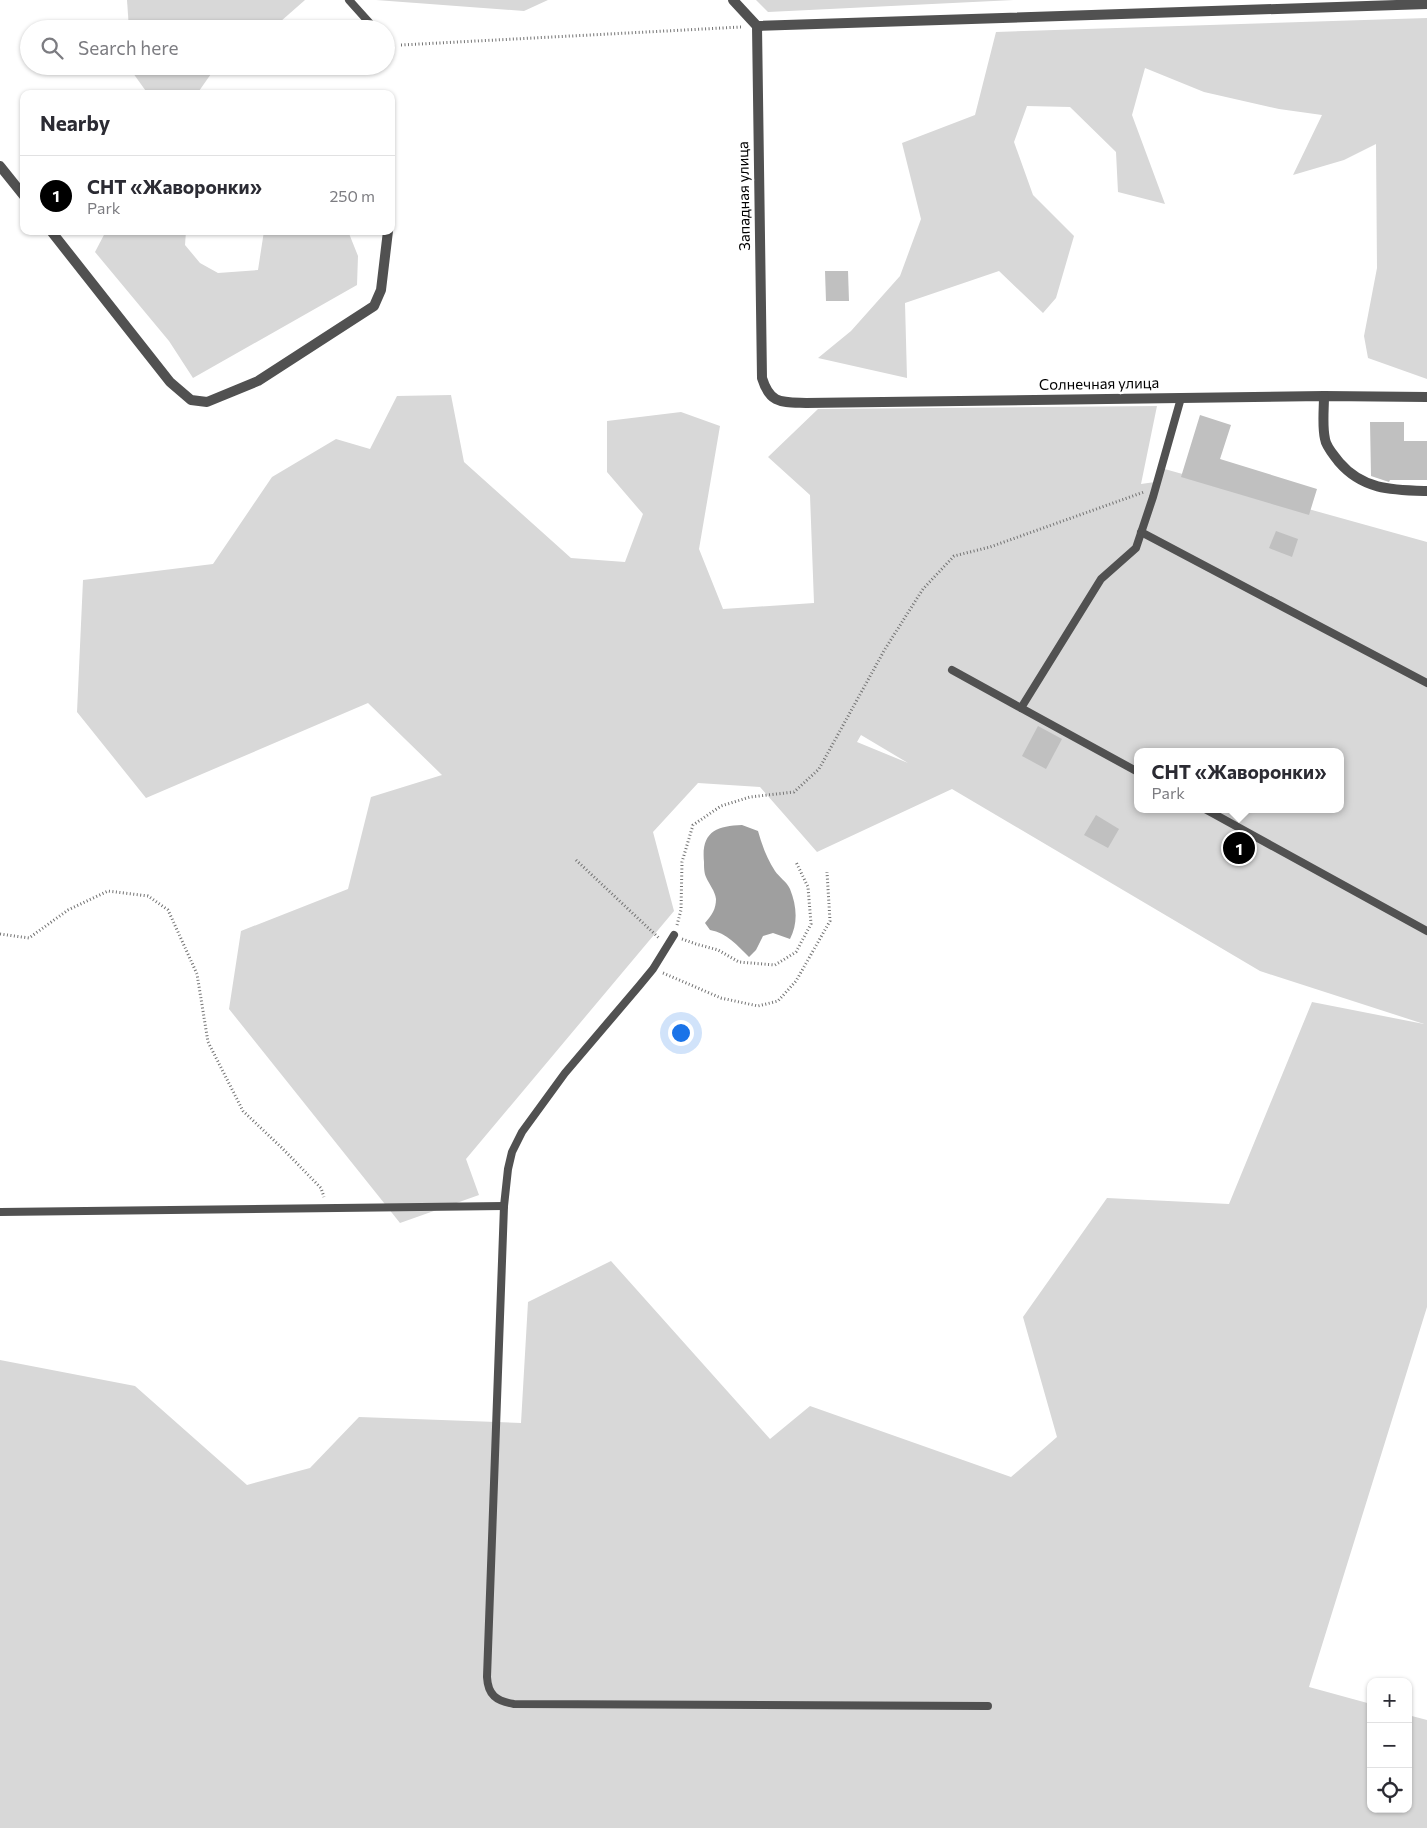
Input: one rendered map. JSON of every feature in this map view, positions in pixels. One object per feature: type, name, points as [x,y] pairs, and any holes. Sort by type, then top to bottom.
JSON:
[{"type":"street","points":[[733,0],[757,26],[1427,4]]},
{"type":"street","name":"Западная улица","points":[[757,26],[762,378],[766,391],[772,398]]},
{"type":"street","points":[[0,166],[20,191]]},
{"type":"street","points":[[54,235],[170,382],[191,400],[206,402],[258,381],[374,306],[381,290],[388,235]]},
{"type":"street","points":[[1324,396],[1324,439],[1348,473],[1371,485],[1393,490],[1427,490]]},
{"type":"street","name":"Солнечная улица","points":[[772,398],[786,403],[806,403],[1324,396],[1427,397]]},
{"type":"lane","points":[[349,0],[367,20]]},
{"type":"lane","points":[[1021,708],[1101,579],[1136,548],[1156,488],[1181,398]]},
{"type":"lane","points":[[1141,532],[1427,683]]},
{"type":"lane","points":[[952,670],[1134,770]]},
{"type":"lane","points":[[1212,813],[1427,931]]},
{"type":"lane","points":[[674,935],[653,969],[565,1073],[522,1132],[512,1152],[504,1206],[488,1688],[499,1701],[530,1705],[988,1706]]},
{"type":"lane","points":[[0,1212],[504,1206]]},
{"type":"path","points":[[395,44],[757,26]]},
{"type":"path","points":[[796,862],[808,887],[811,924],[796,952],[774,965],[739,962],[718,950],[674,935],[681,910],[682,862],[693,825],[722,806],[750,797],[794,792],[819,769],[885,649],[923,589],[954,556],[990,547],[1156,488]]},
{"type":"path","points":[[576,860],[667,946]]},
{"type":"path","points":[[653,969],[721,998],[758,1006],[778,1001],[796,981],[830,921],[827,872]]},
{"type":"path","points":[[0,934],[29,938],[68,910],[108,891],[148,896],[168,910],[197,974],[208,1042],[243,1110],[320,1188],[328,1207]]},
{"type":"shaded area","points":[[127,0],[305,0],[282,20],[128,20]]},
{"type":"shaded area","points":[[376,0],[548,0],[524,11]]},
{"type":"shaded area","points":[[756,0],[1014,0],[768,12]]},
{"type":"shaded area","points":[[1427,18],[1427,379],[1368,358],[1364,336],[1377,268],[1376,144],[1344,160],[1293,175],[1322,115],[1279,109],[1204,92],[1145,68],[1132,115],[1165,204],[1118,192],[1116,152],[1070,107],[1027,106],[1014,142],[1033,195],[1074,236],[1056,298],[1043,313],[999,271],[905,303],[907,378],[818,358],[851,331],[900,276],[921,219],[902,143],[975,115],[996,32]]},
{"type":"shaded area","points":[[134,75],[210,75],[200,90],[145,90]]},
{"type":"shaded area","points":[[104,235],[186,235],[185,245],[200,263],[218,273],[258,270],[263,235],[350,235],[358,256],[357,285],[193,378],[169,341],[95,252]]},
{"type":"shaded area","points":[[451,395],[464,462],[571,558],[625,562],[643,514],[607,472],[607,421],[681,412],[720,426],[699,549],[723,609],[814,603],[810,495],[768,457],[818,409],[1157,406],[1141,484],[1155,482],[1161,468],[1427,542],[1427,1307],[1309,1687],[1367,1703],[1367,1813],[1412,1813],[1412,1716],[1427,1720],[1427,1828],[0,1828],[0,1360],[135,1386],[247,1485],[310,1468],[359,1417],[521,1423],[528,1302],[611,1261],[770,1439],[810,1406],[1011,1477],[1057,1437],[1023,1317],[1107,1198],[1229,1204],[1312,1002],[1424,1024],[1260,971],[952,789],[817,852],[760,787],[698,783],[653,832],[674,911],[466,1159],[479,1195],[400,1223],[229,1009],[241,931],[348,889],[371,797],[442,775],[368,703],[146,798],[77,712],[83,580],[213,564],[272,477],[336,439],[370,449],[397,396]],"holes":[[[861,735],[908,763],[857,742]]]},
{"type":"shaded area","points":[[742,825],[758,831],[772,866],[790,889],[796,915],[790,939],[773,933],[763,936],[756,950],[749,957],[731,940],[722,934],[710,930],[705,923],[713,912],[716,899],[705,874],[705,844],[708,837],[718,829]]},
{"type":"building","points":[[825,271],[848,271],[849,301],[826,301]]},
{"type":"building","points":[[1200,415],[1231,425],[1220,459],[1317,489],[1309,515],[1181,477]]},
{"type":"building","points":[[1370,422],[1404,422],[1404,441],[1427,441],[1427,480],[1390,480],[1389,482],[1371,476]]},
{"type":"building","points":[[1276,531],[1298,539],[1292,557],[1269,548]]},
{"type":"building","points":[[1038,726],[1062,739],[1046,769],[1022,756]]},
{"type":"building","points":[[1096,815],[1119,829],[1108,848],[1084,835]]},
{"type":"place","name":"СНТ «Жаворонки»","points":[[1239,848]]}]
